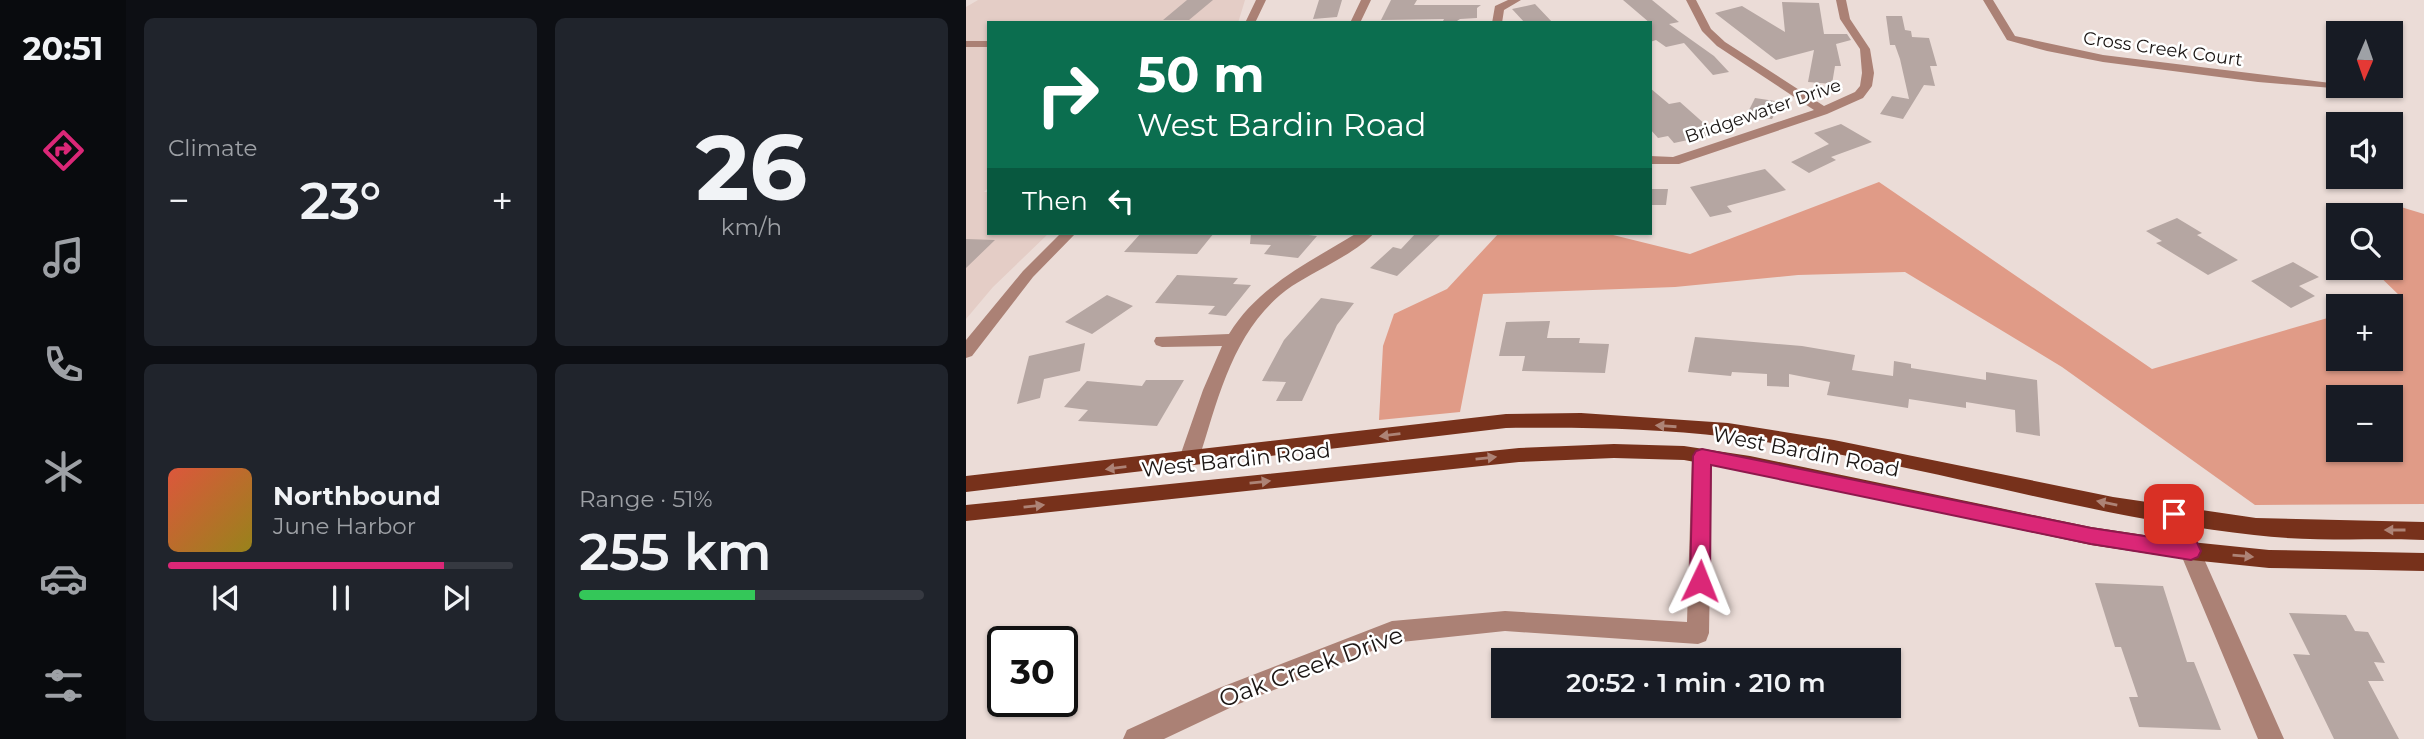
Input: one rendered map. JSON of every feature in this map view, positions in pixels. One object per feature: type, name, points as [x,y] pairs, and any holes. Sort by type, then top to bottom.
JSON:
[{"type":"main road","name":"West Bardin Road","points":[[966,484],[1506,421],[1581,420],[1728,430],[1833,447],[2113,505],[2256,527],[2424,531]]},
{"type":"main road","name":"West Bardin Road","points":[[966,513],[1519,454],[1614,451],[1702,456],[2091,536],[2191,551],[2269,559],[2424,562]]},
{"type":"street","points":[[1251,21],[1261,0]]},
{"type":"street","points":[[1355,21],[1366,0]]},
{"type":"street","points":[[1497,21],[1499,8],[1516,0]]},
{"type":"street","points":[[1691,0],[1707,31],[1721,44],[1822,111]]},
{"type":"street","name":"Bridgewater Drive","points":[[1653,160],[1674,161],[1822,111],[1859,95],[1866,86],[1868,74],[1865,49],[1845,19],[1841,0]]},
{"type":"street","name":"Cross Creek Court","points":[[1988,0],[2011,38],[2034,46],[2077,55],[2292,84],[2326,86]]},
{"type":"street","points":[[966,44],[987,44]]},
{"type":"street","points":[[966,352],[1028,274],[1067,235]]},
{"type":"street","points":[[1189,459],[1234,340],[1275,291],[1364,235]]},
{"type":"street","points":[[1162,341],[1234,340]]},
{"type":"street","name":"Oak Creek Drive","points":[[1136,739],[1227,696],[1392,632],[1505,621],[1698,633],[1702,456]]},
{"type":"street","points":[[2174,514],[2271,739]]},
{"type":"shaded area","points":[[978,0],[1245,0],[1239,21],[987,21],[987,189],[984,192],[987,192],[987,235],[1047,235],[993,287],[966,319],[966,7]]},
{"type":"shaded area","points":[[1879,182],[2152,369],[2326,318],[2326,371],[2403,371],[2403,294],[2398,294],[2383,280],[2403,280],[2403,208],[2424,214],[2424,504],[2255,505],[2062,367],[1905,272],[1798,275],[1675,287],[1483,294],[1460,412],[1379,420],[1383,346],[1394,314],[1447,289],[1497,235],[1613,235],[1690,254]]},
{"type":"building","points":[[1187,0],[1213,0],[1189,20],[1163,20]]},
{"type":"building","points":[[1319,0],[1342,0],[1337,17],[1313,19]]},
{"type":"building","points":[[1391,0],[1417,0],[1414,5],[1481,5],[1477,8],[1477,18],[1457,21],[1381,20]]},
{"type":"building","points":[[1623,0],[1652,0],[1679,22],[1669,24],[1714,56],[1729,72],[1713,75],[1684,43],[1666,47],[1656,40],[1652,41],[1652,21],[1648,21]]},
{"type":"building","points":[[1782,2],[1819,3],[1824,34],[1847,34],[1851,40],[1836,44],[1841,66],[1835,66],[1832,84],[1808,82],[1814,50],[1776,60],[1715,13],[1742,6],[1785,32]]},
{"type":"building","points":[[1535,4],[1551,21],[1523,21],[1512,9]]},
{"type":"building","points":[[1886,16],[1902,16],[1905,30],[1911,31],[1912,37],[1929,38],[1937,66],[1930,66],[1935,86],[1924,85],[1903,119],[1880,114],[1892,96],[1909,99],[1900,59],[1895,45],[1890,45]]},
{"type":"building","points":[[1652,90],[1669,104],[1680,102],[1716,134],[1674,143],[1668,136],[1658,138],[1652,131]]},
{"type":"building","points":[[1755,98],[1781,102],[1772,119],[1746,116]]},
{"type":"building","points":[[1841,124],[1872,142],[1831,157],[1836,160],[1809,173],[1791,162],[1829,144],[1814,133]]},
{"type":"building","points":[[1765,169],[1786,190],[1727,206],[1732,212],[1710,217],[1690,187]]},
{"type":"building","points":[[1652,189],[1668,189],[1666,205],[1652,205]]},
{"type":"building","points":[[2177,218],[2202,233],[2197,235],[2238,260],[2208,275],[2156,243],[2162,241],[2146,231]]},
{"type":"building","points":[[1139,235],[1212,235],[1197,254],[1124,252]]},
{"type":"building","points":[[1251,235],[1317,236],[1298,258],[1264,254],[1271,245],[1250,244]]},
{"type":"building","points":[[1414,235],[1440,235],[1397,276],[1370,268],[1393,247],[1401,249]]},
{"type":"building","points":[[966,239],[995,240],[966,268]]},
{"type":"building","points":[[2293,262],[2319,277],[2299,286],[2315,296],[2291,308],[2251,281]]},
{"type":"building","points":[[1177,275],[1238,278],[1233,284],[1251,285],[1226,316],[1208,314],[1215,306],[1155,303]]},
{"type":"building","points":[[1107,295],[1133,306],[1092,334],[1065,322]]},
{"type":"building","points":[[1321,298],[1354,303],[1337,325],[1302,401],[1276,401],[1286,382],[1262,381],[1284,340]]},
{"type":"building","points":[[1550,321],[1547,338],[1580,338],[1579,343],[1609,344],[1605,373],[1522,371],[1525,356],[1499,356],[1506,322]]},
{"type":"building","points":[[1695,337],[1802,346],[1855,355],[1852,370],[1893,376],[1894,361],[1911,364],[1911,368],[1986,380],[1986,372],[2037,380],[2040,436],[2016,432],[2015,410],[1966,402],[1966,408],[1909,399],[1908,408],[1827,395],[1830,382],[1789,374],[1789,387],[1767,386],[1767,374],[1732,372],[1731,376],[1688,372]]},
{"type":"building","points":[[1085,343],[1080,371],[1044,379],[1040,398],[1017,404],[1029,356]]},
{"type":"building","points":[[1146,380],[1184,380],[1157,426],[1078,421],[1088,410],[1064,407],[1087,381],[1142,386]]},
{"type":"building","points":[[2095,583],[2163,586],[2187,662],[2194,662],[2221,730],[2139,727],[2129,697],[2138,697],[2121,647],[2115,647]]},
{"type":"building","points":[[2289,613],[2346,615],[2355,631],[2368,632],[2385,663],[2374,662],[2384,681],[2368,681],[2399,739],[2334,739],[2293,654],[2310,655]]},
{"type":"route","points":[[1700,581],[1702,456],[2091,536],[2191,551],[2174,514]]}]
